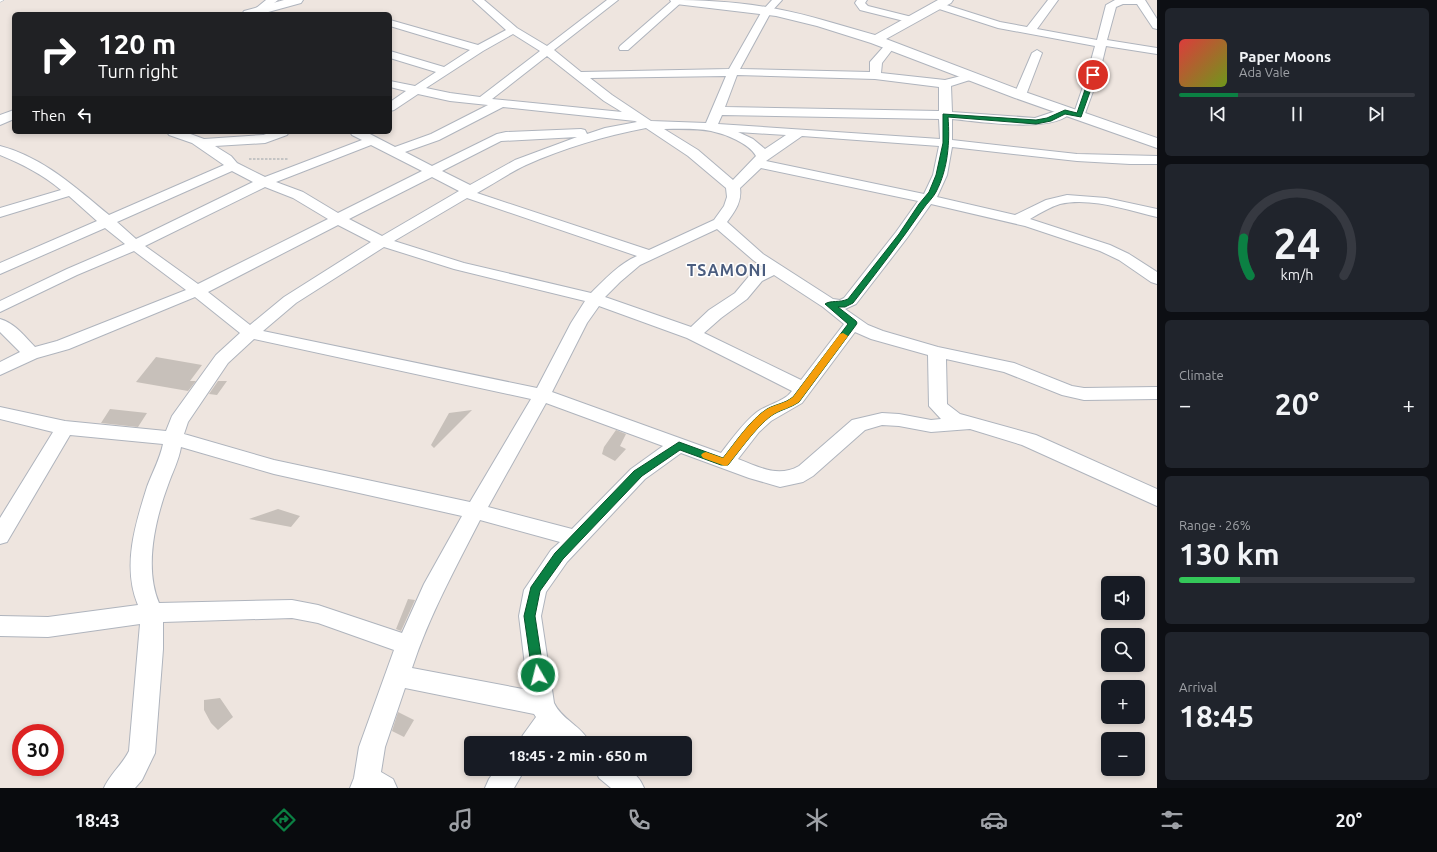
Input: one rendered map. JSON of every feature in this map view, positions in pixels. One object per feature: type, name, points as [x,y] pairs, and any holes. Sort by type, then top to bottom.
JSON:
[{"type":"main road","points":[[254,12],[297,0]]},
{"type":"main road","points":[[685,0],[767,11],[821,22],[876,40],[969,77],[1065,112],[1157,143]]},
{"type":"main road","points":[[876,40],[942,3]]},
{"type":"main road","points":[[0,120],[12,115]]},
{"type":"street","points":[[254,12],[273,0]]},
{"type":"street","points":[[371,785],[372,747],[408,645],[432,590],[475,511],[542,395],[579,323],[595,299],[614,279],[635,262],[719,223],[731,206],[734,197],[733,187],[693,154],[671,138],[608,98],[547,50],[513,30],[478,0]]},
{"type":"street","points":[[482,101],[547,50],[583,25],[613,0]]},
{"type":"street","points":[[624,48],[685,0]]},
{"type":"street","points":[[711,127],[733,72],[767,11],[777,0]]},
{"type":"street","points":[[862,0],[860,3],[864,8],[912,20]]},
{"type":"street","points":[[1030,31],[1053,0]]},
{"type":"street","points":[[1079,116],[1093,75],[1112,1],[1140,1],[1157,26]]},
{"type":"street","points":[[942,3],[991,23],[1101,43],[1157,51]]},
{"type":"street","points":[[392,24],[479,49]]},
{"type":"street","points":[[392,106],[479,49],[513,30]]},
{"type":"street","points":[[875,76],[876,62],[890,46]]},
{"type":"street","points":[[1020,95],[1037,53]]},
{"type":"street","points":[[392,55],[446,71]]},
{"type":"street","points":[[580,75],[733,72],[811,73],[875,76],[945,84],[969,77]]},
{"type":"street","points":[[392,84],[450,97],[642,121],[946,143],[1092,159],[1134,161],[1157,160]]},
{"type":"street","points":[[829,304],[842,305],[850,301],[902,235],[921,206],[933,193],[940,175],[946,143],[945,84]]},
{"type":"street","points":[[395,151],[435,136],[501,103]]},
{"type":"street","points":[[717,112],[945,115],[1036,122],[1049,119],[1065,112]]},
{"type":"street","points":[[117,788],[133,771],[142,753],[152,613],[145,596],[141,571],[143,539],[156,487],[171,451],[173,438],[179,421],[222,359],[250,333],[290,300],[382,242],[467,192],[520,163],[565,145],[642,121]]},
{"type":"street","points":[[711,127],[754,144],[761,150],[761,160]]},
{"type":"street","points":[[0,369],[31,354],[63,345],[197,291],[431,171],[502,137],[605,132]]},
{"type":"street","points":[[733,187],[761,160],[798,133]]},
{"type":"street","points":[[183,134],[203,138],[266,139],[279,134]]},
{"type":"street","points":[[360,134],[395,151],[467,192],[650,255]]},
{"type":"street","points":[[203,138],[229,163],[264,182],[298,195],[338,219],[382,242],[459,266],[595,299],[693,334],[803,389]]},
{"type":"street","points":[[0,307],[72,272],[135,245],[264,182],[373,140]]},
{"type":"street","points":[[0,150],[33,164],[72,191],[135,245],[250,333],[542,395],[756,474],[780,480],[796,477],[806,471],[859,425],[882,419],[931,426],[970,423]]},
{"type":"street","points":[[761,160],[1016,220],[1105,248],[1124,257],[1157,279]]},
{"type":"street","points":[[0,269],[229,163]]},
{"type":"street","points":[[0,213],[72,191]]},
{"type":"street","points":[[1016,220],[1055,201],[1065,199],[1115,204],[1157,214]]},
{"type":"street","points":[[719,223],[758,257],[829,304],[862,329],[877,335],[937,352],[1008,368],[1068,391],[1084,394],[1157,393]]},
{"type":"street","points":[[693,334],[716,314],[741,296],[756,278],[775,268]]},
{"type":"street","points":[[725,462],[761,420],[771,411],[787,406],[796,399],[853,323]]},
{"type":"street","points":[[0,324],[11,332],[31,354]]},
{"type":"street","points":[[937,352],[938,406],[945,413],[953,418],[1028,440],[1069,457],[1157,498]]},
{"type":"street","points":[[0,413],[65,428],[173,438],[274,467],[475,511],[577,538]]},
{"type":"street","points":[[0,536],[65,428]]},
{"type":"street","points":[[535,736],[545,712],[530,616],[535,590],[559,556],[638,474],[679,446]]},
{"type":"street","points":[[0,626],[48,627],[152,613],[292,609],[318,614],[408,645]]},
{"type":"street","points":[[397,676],[545,712],[571,736]]},
{"type":"street","points":[[498,788],[507,776]]},
{"type":"street","points":[[616,776],[631,788]]},
{"type":"path","points":[[229,163],[282,159],[313,162]]},
{"type":"building","points":[[156,357],[202,365],[190,381],[196,381],[188,391],[136,382]]},
{"type":"building","points":[[218,381],[227,381],[217,395],[209,394]]},
{"type":"building","points":[[110,409],[147,413],[138,427],[101,423]]},
{"type":"building","points":[[472,410],[434,448],[431,445],[449,413]]},
{"type":"building","points":[[616,430],[626,434],[620,446],[626,449],[615,461],[602,454],[604,447]]},
{"type":"building","points":[[278,509],[300,516],[291,527],[249,519]]},
{"type":"building","points":[[408,599],[415,600],[401,631],[396,629]]},
{"type":"building","points":[[220,698],[233,717],[218,730],[211,723],[204,710],[204,700]]},
{"type":"building","points":[[398,712],[414,720],[404,737],[392,731]]},
{"type":"slow traffic","points":[[706,455],[725,462],[746,436],[771,411],[787,406],[796,399],[843,336]]},
{"type":"district","name":"TSAMONI","points":[[727,270]]},
{"type":"route","points":[[538,675],[530,616],[535,590],[559,556],[638,474],[679,446],[725,462],[746,436],[771,411],[787,406],[796,399],[853,323],[829,304],[842,305],[850,301],[902,235],[921,206],[933,193],[940,175],[946,143],[945,115],[1036,122],[1049,119],[1065,112],[1079,116],[1093,75]]}]
